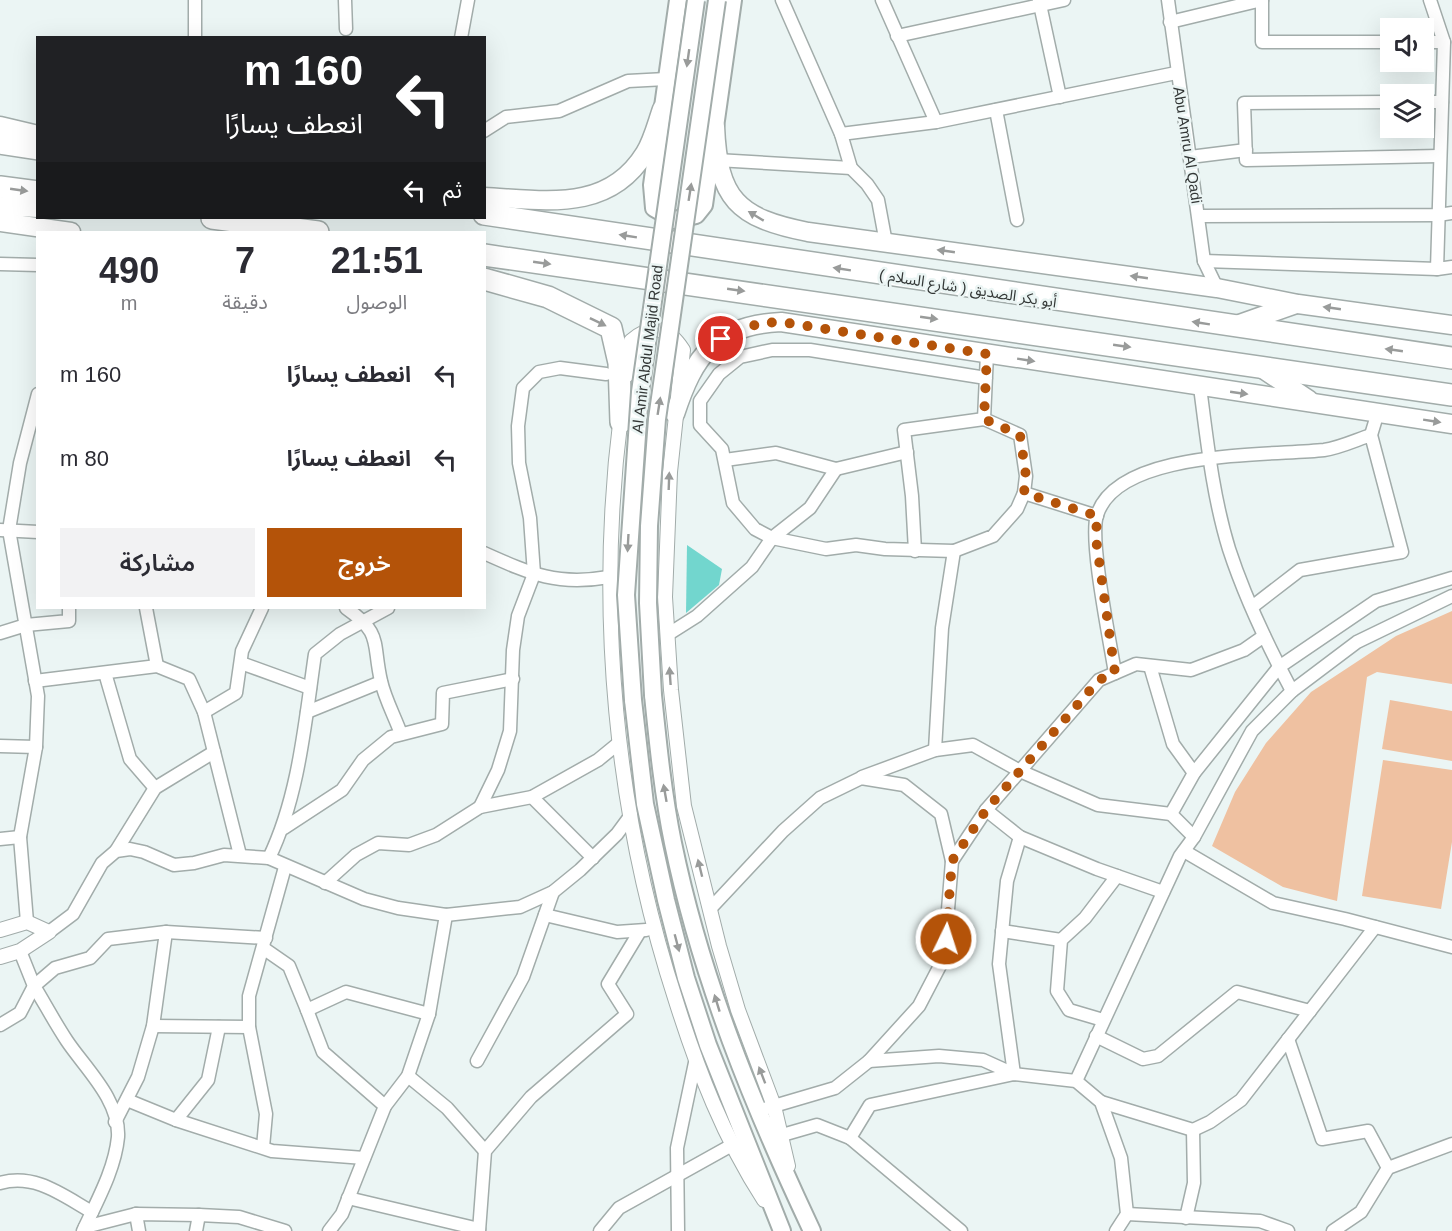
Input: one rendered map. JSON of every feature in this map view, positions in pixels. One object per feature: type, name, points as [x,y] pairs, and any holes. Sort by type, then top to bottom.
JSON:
[{"type":"highway","points":[[0,143],[36,148]]},
{"type":"highway","points":[[0,187],[36,192]]},
{"type":"highway","name":"( شارع السلام ) أبو بكر الصديق","points":[[486,214],[1230,327],[1452,358]]},
{"type":"highway","points":[[218,219],[310,231]]},
{"type":"highway","points":[[486,255],[1452,395]]},
{"type":"highway","points":[[486,280],[549,297],[611,328],[619,363],[621,422]]},
{"type":"main road","points":[[678,0],[652,185],[654,208],[675,220],[696,215],[704,205],[733,0]]},
{"type":"main road","name":"Al Amir Abdul Majid Road","points":[[696,0],[640,392],[626,596],[633,700],[645,804],[686,978],[708,1045],[779,1224]]},
{"type":"main road","name":"Al Amir Abdul Majid Road","points":[[717,0],[657,419],[649,526],[648,603],[653,695],[664,788],[690,915],[720,1014],[757,1111],[774,1137],[793,1192],[812,1231]]},
{"type":"main road","points":[[486,197],[571,201],[597,194],[624,179],[646,152],[662,109]]},
{"type":"main road","points":[[0,117],[36,122]]},
{"type":"main road","points":[[0,126],[36,135]]},
{"type":"main road","points":[[715,126],[717,160],[725,188],[748,212],[771,225],[1218,288],[1298,304],[1452,325]]},
{"type":"main road","points":[[486,186],[571,201]]},
{"type":"main road","points":[[0,206],[36,208]]},
{"type":"main road","points":[[0,222],[58,231]]},
{"type":"main road","points":[[486,288],[549,297]]},
{"type":"main road","points":[[1230,327],[1298,304]]},
{"type":"main road","points":[[675,414],[687,378],[701,356],[721,339],[742,328],[760,323],[781,322],[1452,424]]},
{"type":"main road","points":[[1258,366],[1314,403]]},
{"type":"street","points":[[195,0],[195,36]]},
{"type":"street","points":[[345,0],[346,29]]},
{"type":"street","points":[[461,36],[468,0]]},
{"type":"street","points":[[782,0],[841,134],[851,168],[867,184],[878,200],[886,243]]},
{"type":"street","points":[[882,0],[936,122]]},
{"type":"street","points":[[897,36],[1040,3],[1064,0]]},
{"type":"street","name":"Abu Amru Al Qadi","points":[[1168,0],[1176,73],[1200,216],[1204,261],[1218,288]]},
{"type":"street","points":[[1430,0],[1444,42],[1445,109],[1439,156],[1437,269]]},
{"type":"street","points":[[1170,22],[1262,1],[1262,42],[1380,42]]},
{"type":"street","points":[[1040,3],[1060,97]]},
{"type":"street","points":[[1434,42],[1444,42]]},
{"type":"street","points":[[841,134],[936,122],[1176,73]]},
{"type":"street","points":[[486,130],[506,117],[560,111],[628,81],[666,79]]},
{"type":"street","points":[[1380,102],[1245,104],[1246,160],[1439,156]]},
{"type":"street","points":[[996,110],[1017,220]]},
{"type":"street","points":[[1190,158],[1246,150]]},
{"type":"street","points":[[717,160],[851,168]]},
{"type":"street","points":[[1200,216],[1438,215],[1452,213]]},
{"type":"street","points":[[1204,261],[1437,269],[1452,267]]},
{"type":"street","points":[[0,264],[36,265]]},
{"type":"street","points":[[779,1224],[732,1145],[646,930],[620,742],[612,656],[609,577],[614,481],[631,341],[642,332],[657,329],[674,336],[682,350],[669,472],[665,597],[684,806],[738,1010],[774,1106],[774,1137],[817,1125],[850,1138],[961,1231]]},
{"type":"street","points":[[915,551],[904,430],[984,419],[1020,435],[1026,476],[1024,493],[1017,509],[993,536],[954,551],[915,551],[856,545],[826,549],[772,538],[755,529],[733,503],[722,449],[700,424],[700,401],[719,374],[740,357],[772,350],[810,350],[986,378]]},
{"type":"street","points":[[984,419],[987,354]]},
{"type":"street","points":[[480,807],[498,770],[510,731],[518,616],[534,574],[530,518],[519,464],[518,426],[523,388],[539,372],[560,368],[606,374]]},
{"type":"street","points":[[1200,387],[1209,456],[1229,549],[1264,636],[1292,691]]},
{"type":"street","points":[[27,922],[20,837],[36,747],[38,696],[26,626],[4,530],[36,402]]},
{"type":"street","points":[[1252,607],[1300,570],[1402,552],[1371,435],[1378,412]]},
{"type":"street","points":[[1115,673],[1096,539],[1097,516],[1106,496],[1134,477],[1209,456],[1326,450],[1371,435]]},
{"type":"street","points":[[725,460],[776,453],[836,469],[907,452]]},
{"type":"street","points":[[667,635],[697,616],[752,567],[772,538],[810,508],[836,469]]},
{"type":"street","points":[[1024,493],[1097,516]]},
{"type":"street","points":[[4,530],[36,532]]},
{"type":"street","points":[[935,750],[942,628],[954,551]]},
{"type":"street","points":[[486,553],[552,580],[585,581],[609,577]]},
{"type":"street","points":[[1171,814],[1194,773],[1279,666],[1376,601],[1452,578]]},
{"type":"street","points":[[1076,1081],[1163,892],[1252,731],[1292,691],[1357,642],[1452,596]]},
{"type":"street","points":[[0,633],[26,626],[69,621],[69,609]]},
{"type":"street","points":[[146,609],[157,666]]},
{"type":"street","points":[[204,712],[236,693],[242,651],[262,609]]},
{"type":"street","points":[[347,609],[365,621],[374,635],[381,682],[401,735]]},
{"type":"street","points":[[269,858],[284,828],[307,712],[315,654],[340,634],[386,609]]},
{"type":"street","points":[[952,861],[986,810],[1099,680],[1136,664],[1191,670],[1244,650],[1264,636]]},
{"type":"street","points":[[241,663],[310,688]]},
{"type":"street","points":[[35,681],[157,666],[189,679],[204,712],[240,855]]},
{"type":"street","points":[[1150,666],[1173,744],[1194,773]]},
{"type":"street","points":[[105,673],[130,759],[155,788]]},
{"type":"street","points":[[284,828],[342,790],[363,760],[391,737],[442,724],[443,693],[513,679]]},
{"type":"street","points":[[307,712],[381,682]]},
{"type":"street","points":[[325,883],[356,855],[378,843],[409,845],[436,836],[480,807],[532,797],[598,760],[620,742]]},
{"type":"street","points":[[710,909],[783,831],[820,798],[861,778],[935,750],[973,745],[1020,771],[1098,804],[1171,814],[1194,837]]},
{"type":"street","points":[[0,746],[36,747]]},
{"type":"street","points":[[0,957],[20,951],[73,914],[102,863],[116,851],[155,788],[214,752]]},
{"type":"street","points":[[757,1111],[835,1088],[869,1061],[919,1006],[944,958],[952,861],[941,814],[904,785],[861,778]]},
{"type":"street","points":[[532,797],[593,858]]},
{"type":"street","points":[[986,810],[1020,837],[1163,892]]},
{"type":"street","points":[[116,851],[130,849],[144,852],[174,865],[194,864],[224,855],[269,858],[285,867],[364,899],[398,908],[447,915],[520,907],[554,892],[593,858],[631,815]]},
{"type":"street","points":[[0,839],[20,837]]},
{"type":"street","points":[[1014,1074],[999,964],[1007,881],[1020,837]]},
{"type":"street","points":[[1184,851],[1273,903],[1452,947]]},
{"type":"street","points":[[263,1148],[266,1114],[249,1027],[249,996],[285,867]]},
{"type":"street","points":[[1103,1020],[1069,1010],[1057,991],[1061,940],[1085,918],[1117,876]]},
{"type":"street","points":[[477,1061],[523,977],[554,892]]},
{"type":"street","points":[[329,1231],[342,1214],[385,1107],[408,1076],[429,1014],[447,915]]},
{"type":"street","points":[[545,915],[617,932],[646,930]]},
{"type":"street","points":[[0,930],[27,922],[49,932]]},
{"type":"street","points":[[869,1061],[939,1056],[983,1060],[1014,1074],[1076,1081],[1101,1102],[1193,1130],[1210,1122],[1241,1100],[1375,927]]},
{"type":"street","points":[[348,1198],[479,1230],[485,1150],[531,1097],[627,1014],[608,984],[646,930]]},
{"type":"street","points":[[1002,931],[1061,940]]},
{"type":"street","points":[[116,1122],[138,1077],[153,1026],[166,932]]},
{"type":"street","points":[[0,1025],[20,1013],[34,986],[55,968],[90,958],[108,939],[166,932],[265,943],[289,966],[323,1052],[385,1107]]},
{"type":"street","points":[[20,951],[34,986],[67,1041],[97,1081],[112,1109],[116,1122],[118,1134],[114,1160],[85,1230]]},
{"type":"street","points":[[307,1010],[346,992],[429,1014]]},
{"type":"street","points":[[1096,1036],[1143,1059],[1158,1056],[1237,992],[1310,1011]]},
{"type":"street","points":[[153,1026],[249,1027]]},
{"type":"street","points":[[176,1120],[208,1080],[219,1027]]},
{"type":"street","points":[[1288,1039],[1322,1139],[1368,1131],[1388,1168]]},
{"type":"street","points":[[678,1231],[677,1148],[696,1058]]},
{"type":"street","points":[[850,1138],[870,1105],[1014,1074]]},
{"type":"street","points":[[408,1076],[447,1108],[485,1150]]},
{"type":"street","points":[[127,1100],[176,1120],[263,1148],[299,1154],[364,1158]]},
{"type":"street","points":[[1101,1102],[1121,1158],[1127,1214],[1116,1231]]},
{"type":"street","points":[[1186,1218],[1194,1182],[1193,1130]]},
{"type":"street","points":[[1334,1231],[1361,1212],[1388,1168],[1452,1144]]},
{"type":"street","points":[[600,1231],[619,1208],[732,1145]]},
{"type":"street","points":[[0,1183],[30,1180],[92,1212]]},
{"type":"street","points":[[85,1230],[136,1214],[239,1217],[285,1231]]},
{"type":"street","points":[[136,1214],[139,1231]]},
{"type":"street","points":[[1127,1214],[1260,1221],[1288,1231]]},
{"type":"street","points":[[196,1231],[199,1215]]},
{"type":"shaded area","points":[[1452,611],[1452,684],[1377,672],[1367,677],[1337,901],[1283,887],[1212,846],[1235,792],[1266,743],[1311,692],[1396,636]]},
{"type":"shaded area","points":[[1390,700],[1452,711],[1452,761],[1382,749]]},
{"type":"shaded area","points":[[1383,760],[1452,770],[1452,842],[1441,909],[1362,896]]},
{"type":"building","points":[[687,545],[722,569],[719,585],[686,613]]},
{"type":"route","points":[[721,339],[742,328],[760,323],[781,322],[987,354],[984,419],[1020,435],[1026,476],[1024,493],[1097,516],[1096,539],[1115,673],[1099,680],[986,810],[952,861],[946,939]]}]
